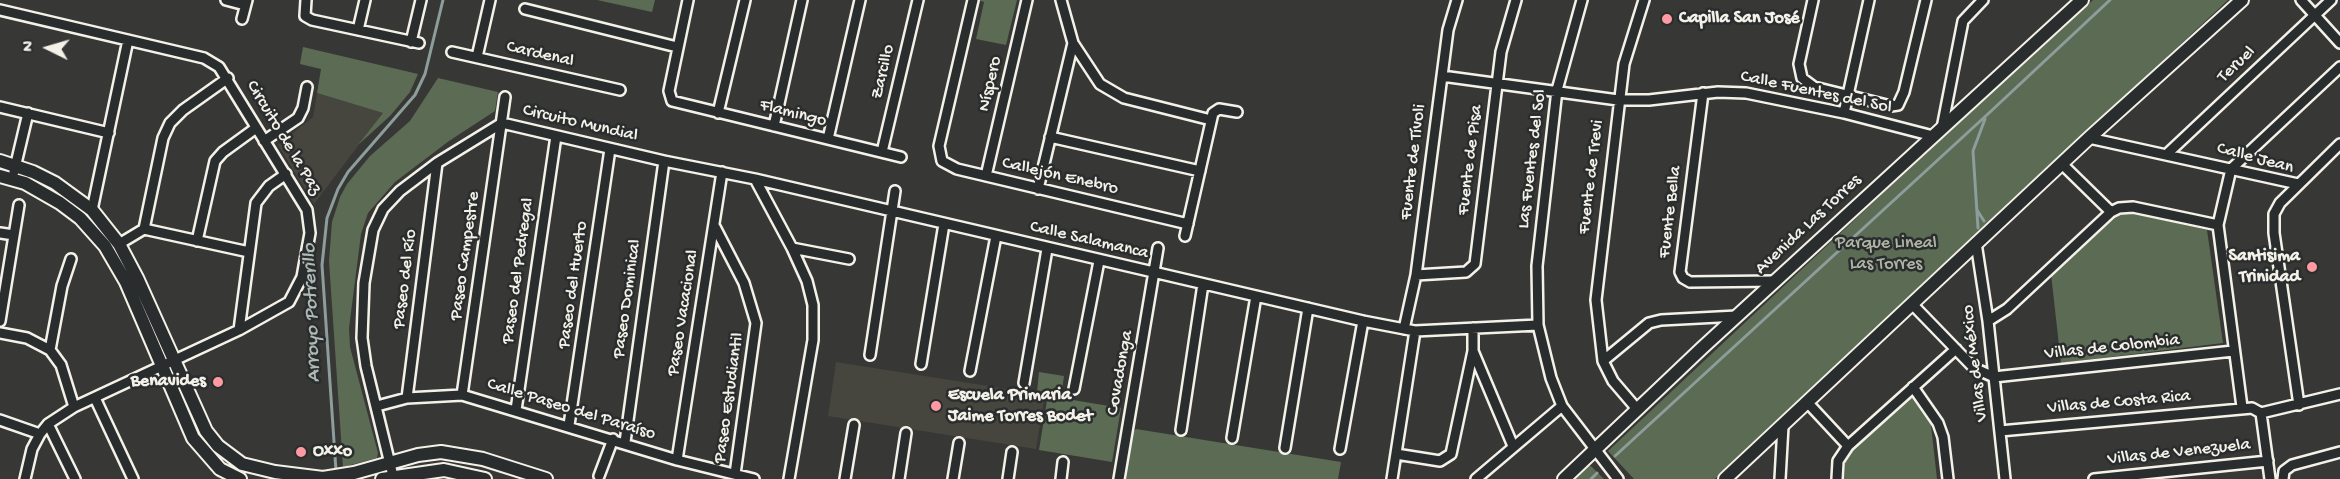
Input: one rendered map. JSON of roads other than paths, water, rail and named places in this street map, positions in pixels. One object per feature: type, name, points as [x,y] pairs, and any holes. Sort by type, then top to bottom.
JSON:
[{"type":"street","points":[[226,0],[246,2],[242,19]]},
{"type":"street","points":[[306,0],[306,16],[312,20],[415,43],[421,0]]},
{"type":"street","points":[[358,30],[365,0]]},
{"type":"street","points":[[477,57],[490,0]]},
{"type":"street","points":[[525,9],[677,47],[688,0]]},
{"type":"street","points":[[718,114],[745,0]]},
{"type":"street","points":[[774,126],[802,0]]},
{"type":"street","points":[[828,139],[860,0]]},
{"type":"street","name":"Zarcillo","points":[[882,152],[918,0]]},
{"type":"street","name":"Callejón Enebro","points":[[973,0],[939,146],[942,161],[949,166],[987,176],[1188,224]]},
{"type":"street","name":"Níspero","points":[[987,176],[1027,0]]},
{"type":"street","points":[[1061,0],[1073,43],[1093,76],[1112,92],[1124,98],[1211,120]]},
{"type":"street","name":"Fuente de Tívoli","points":[[1404,329],[1416,275],[1448,30],[1457,0]]},
{"type":"street","name":"Fuente de Pisa","points":[[1416,275],[1459,273],[1473,268],[1501,52],[1516,0]]},
{"type":"street","name":"Las Fuentes del Sol","points":[[1582,0],[1557,90],[1537,266],[1538,325],[1551,378],[1562,406],[1618,479]]},
{"type":"street","name":"Fuente de Trevi","points":[[1636,409],[1613,381],[1604,361],[1597,322],[1597,278],[1624,64],[1644,0]]},
{"type":"street","points":[[1813,0],[1799,72],[1807,83],[1891,106],[1901,100],[1926,0]]},
{"type":"street","points":[[1844,113],[1869,0]]},
{"type":"street","points":[[1938,132],[1963,21],[1983,0]]},
{"type":"street","name":"Avenida Las Torres","points":[[1564,479],[1636,409],[2082,0]]},
{"type":"street","points":[[1725,479],[2089,138],[2242,0]]},
{"type":"street","points":[[2301,0],[2340,43]]},
{"type":"street","name":"Teruel","points":[[2167,154],[2331,0]]},
{"type":"street","name":"Circuito de la Paz","points":[[0,10],[204,58],[219,66],[307,210],[310,233],[302,278],[289,303],[238,330],[74,407],[48,424],[32,449],[25,479]]},
{"type":"street","points":[[92,210],[128,40]]},
{"type":"street","points":[[1038,189],[1073,43]]},
{"type":"street","name":"Flamingo","points":[[677,47],[669,91],[670,98],[677,104],[901,157]]},
{"type":"street","name":"Cardenal","points":[[452,52],[620,90]]},
{"type":"street","points":[[2270,479],[2261,413],[2256,409],[2241,407],[2218,225],[2231,169],[2340,68]]},
{"type":"street","name":"Calle Fuentes del Sol","points":[[1442,76],[1618,100],[1649,100],[1703,93],[1746,93],[1938,132]]},
{"type":"street","points":[[144,229],[164,138],[170,123],[183,110],[228,78]]},
{"type":"street","points":[[264,141],[298,118],[303,108],[307,87]]},
{"type":"street","name":"Fuente Bella","points":[[1703,93],[1680,272],[1683,278],[1690,282],[1776,280]]},
{"type":"street","name":"Paseo Campestre","points":[[462,395],[505,97]]},
{"type":"street","points":[[0,107],[110,133]]},
{"type":"street","points":[[1185,236],[1211,120],[1217,110],[1237,112]]},
{"type":"street","points":[[28,113],[15,165],[6,177],[60,202],[80,218],[105,246],[126,282],[160,367],[193,438],[220,469],[240,479]]},
{"type":"street","name":"Circuito Mundial","points":[[388,478],[391,464],[366,366],[361,315],[374,230],[382,209],[400,191],[438,163],[502,123],[664,161],[755,179]]},
{"type":"street","points":[[197,241],[215,161],[223,152],[256,128]]},
{"type":"street","name":"Paseo del Pedregal","points":[[516,410],[556,136]]},
{"type":"street","points":[[1050,137],[1200,171]]},
{"type":"street","name":"Calle Jean","points":[[2089,138],[2298,184]]},
{"type":"street","points":[[2298,184],[2340,144]]},
{"type":"street","name":"Paseo del Huerto","points":[[569,425],[610,149]]},
{"type":"street","points":[[0,161],[15,165],[55,183],[92,210],[119,244],[175,360],[206,431],[230,456],[257,468],[325,478],[351,476],[418,455],[449,453],[483,459],[546,479]]},
{"type":"street","name":"Paseo Dominical","points":[[625,442],[664,161]]},
{"type":"street","name":"Paseo del Río","points":[[407,399],[438,163]]},
{"type":"street","points":[[2062,164],[2111,212]]},
{"type":"street","name":"Paseo Vacacional","points":[[677,460],[722,172]]},
{"type":"street","points":[[238,330],[256,203],[269,186],[286,174]]},
{"type":"street","points":[[755,179],[792,248],[812,295],[813,340],[789,479]]},
{"type":"street","name":"Calle Salamanca","points":[[755,179],[1047,249],[1404,329],[1415,331],[1538,325]]},
{"type":"street","name":"Calle Jean","points":[[2298,184],[2280,203],[2273,223],[2299,405]]},
{"type":"street","points":[[870,355],[895,191]]},
{"type":"street","points":[[0,321],[19,205]]},
{"type":"street","points":[[1988,321],[2019,298],[2119,207],[2133,207],[2218,225]]},
{"type":"street","points":[[921,364],[944,224]]},
{"type":"street","name":"Paseo Estudiantil","points":[[715,227],[744,284],[756,323],[735,474]]},
{"type":"street","points":[[119,244],[144,229],[249,252]]},
{"type":"street","points":[[0,233],[14,235]]},
{"type":"street","points":[[970,371],[996,236]]},
{"type":"street","name":"Villas de México","points":[[1976,243],[1988,321],[2005,479]]},
{"type":"street","points":[[792,248],[849,260]]},
{"type":"street","name":"Covadonga","points":[[1119,479],[1158,248]]},
{"type":"street","points":[[1024,383],[1047,249]]},
{"type":"street","points":[[50,350],[62,286],[70,259]]},
{"type":"street","points":[[1074,389],[1099,261]]},
{"type":"street","points":[[1180,430],[1203,284]]},
{"type":"street","points":[[1232,438],[1256,296]]},
{"type":"street","points":[[1912,304],[1980,372],[1994,377]]},
{"type":"street","points":[[1285,448],[1308,308]]},
{"type":"street","points":[[1604,361],[1649,323],[1661,320],[1737,316]]},
{"type":"street","points":[[1340,449],[1363,321]]},
{"type":"street","points":[[1396,454],[1440,460],[1451,454],[1473,351],[1473,328]]},
{"type":"street","points":[[1392,479],[1415,331]]},
{"type":"street","points":[[0,333],[27,338],[50,350],[61,365],[74,407]]},
{"type":"street","points":[[1837,479],[1838,461],[1848,446],[1956,349]]},
{"type":"street","points":[[1473,351],[1513,446]]},
{"type":"street","name":"Villas de Colombia","points":[[1994,377],[2233,351]]},
{"type":"street","points":[[1913,387],[1938,423],[1948,479]]},
{"type":"street","points":[[2261,413],[2340,394]]},
{"type":"street","name":"Calle Paseo del Paraíso","points":[[377,406],[407,399],[462,395],[569,425],[677,460],[754,479]]},
{"type":"street","points":[[95,398],[133,479]]},
{"type":"street","points":[[1807,402],[1848,446]]},
{"type":"street","points":[[1476,479],[1562,406]]},
{"type":"street","name":"Villas de Costa Rica","points":[[2000,431],[2241,407]]},
{"type":"street","points":[[0,420],[40,434]]},
{"type":"street","points":[[48,424],[75,479]]},
{"type":"street","points":[[845,479],[854,425]]},
{"type":"street","points":[[1780,479],[1782,426]]},
{"type":"street","points":[[899,479],[906,433]]},
{"type":"street","points":[[599,476],[613,440]]},
{"type":"street","points":[[953,479],[959,443]]},
{"type":"street","points":[[1008,479],[1012,452]]},
{"type":"street","points":[[2283,479],[2284,471],[2292,465],[2340,452]]},
{"type":"street","name":"Villas de Venezuela","points":[[2094,479],[2268,461]]},
{"type":"street","points":[[1061,479],[1064,462]]},
{"type":"street","points":[[388,478],[444,470],[485,479]]},
{"type":"waterway","name":"Arroyo Potrerillo","points":[[336,471],[322,265],[327,218],[338,189],[348,172],[415,95],[425,74],[443,0]]},
{"type":"waterway","points":[[1989,113],[2110,0]]},
{"type":"waterway","points":[[1615,456],[1989,113]]},
{"type":"waterway","points":[[1978,228],[1973,151],[1985,119]]},
{"type":"waterway","points":[[1977,210],[1984,221]]},
{"type":"waterway","points":[[1591,479],[1597,473]]},
{"type":"place","name":"Capilla San José","points":[[1667,19]]},
{"type":"place","name":"Santisima Trinidad","points":[[2312,267]]},
{"type":"place","name":"Benavides","points":[[218,382]]},
{"type":"place","name":"Escuela Primaria Jaime Torres Bodet","points":[[936,406]]},
{"type":"place","name":"Oxxo","points":[[301,452]]},
{"type":"park label","name":"Parque Lineal Las Torres","points":[[1886,254]]}]
